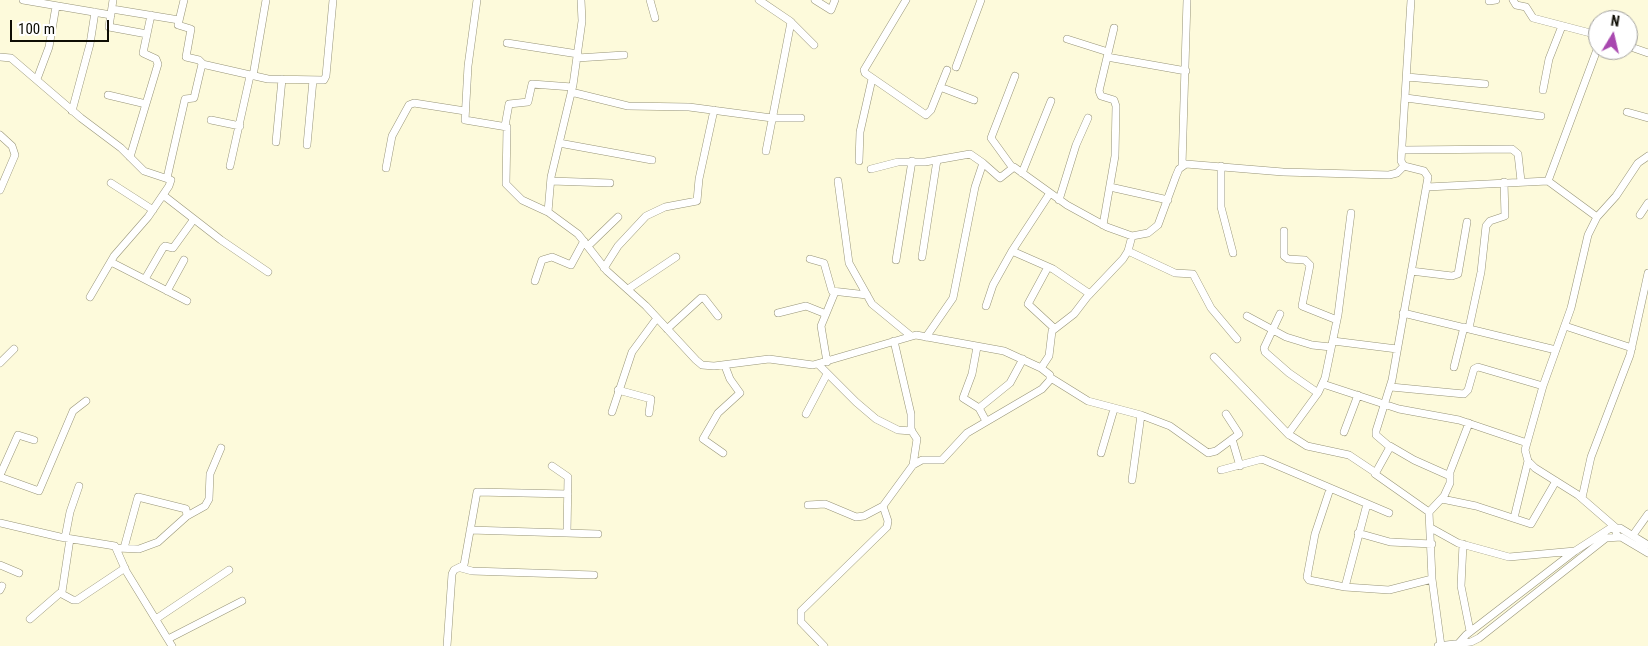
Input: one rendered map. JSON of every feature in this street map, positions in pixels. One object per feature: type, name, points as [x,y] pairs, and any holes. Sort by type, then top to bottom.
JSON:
[{"type":"street","points":[[23,0],[95,12],[151,15],[179,20]]},
{"type":"street","points":[[113,0],[109,27],[147,34]]},
{"type":"street","points":[[184,0],[179,25],[191,29],[187,58],[199,60],[203,64],[252,76],[282,80],[326,78],[333,0]]},
{"type":"street","points":[[230,166],[252,76],[266,0]]},
{"type":"street","points":[[476,0],[465,111],[467,121],[505,126]]},
{"type":"street","points":[[548,212],[551,181],[578,56],[582,21],[581,0]]},
{"type":"street","points":[[650,0],[655,18]]},
{"type":"street","points":[[759,0],[791,22],[814,45]]},
{"type":"street","points":[[815,0],[831,10],[835,0]]},
{"type":"street","points":[[906,0],[864,70],[865,74],[926,115],[931,110],[947,70]]},
{"type":"street","points":[[956,67],[981,0]]},
{"type":"street","points":[[1015,76],[991,138],[1012,167],[1059,200],[1103,225],[1132,236],[1148,233],[1158,225],[1176,176],[1182,166],[1187,0]]},
{"type":"street","points":[[1410,0],[1401,161],[1404,166],[1424,171],[1428,177],[1402,313],[1391,387],[1375,433],[1390,446],[1414,460],[1450,476]]},
{"type":"street","points":[[1513,0],[1516,5],[1526,7],[1533,18],[1588,32]]},
{"type":"street","points":[[37,79],[49,47],[56,6]]},
{"type":"street","points":[[72,111],[90,44],[95,12]]},
{"type":"street","points":[[130,157],[158,62],[144,53],[151,15]]},
{"type":"street","points":[[766,151],[791,22]]},
{"type":"street","points":[[1543,90],[1550,60],[1562,26]]},
{"type":"street","points":[[1103,225],[1116,148],[1116,106],[1114,100],[1101,96],[1099,91],[1114,28]]},
{"type":"street","points":[[1067,39],[1108,54],[1186,71]]},
{"type":"street","points":[[507,43],[578,56],[624,55]]},
{"type":"street","points":[[0,57],[11,58],[72,111],[130,157],[146,173],[167,178],[171,182],[153,210],[111,262],[90,298]]},
{"type":"street","points":[[1548,181],[1593,60]]},
{"type":"street","points":[[167,178],[185,100],[194,98],[203,64]]},
{"type":"street","points":[[1407,77],[1486,84]]},
{"type":"street","points":[[859,161],[860,132],[872,79]]},
{"type":"street","points":[[276,142],[282,80]]},
{"type":"street","points":[[307,145],[313,80]]},
{"type":"street","points":[[801,118],[772,118],[714,110],[628,106],[572,89],[532,84],[528,102],[509,104],[505,126],[506,184],[522,200],[548,212],[569,226],[586,243],[604,268],[628,289],[700,364],[706,366],[725,366],[769,359],[806,366],[827,362],[894,340],[911,336],[926,337],[1004,352],[1023,359],[1041,368],[1051,378],[1088,401],[1141,415],[1179,431],[1208,452],[1216,451],[1240,433],[1226,414]]},
{"type":"street","points":[[940,87],[974,100]]},
{"type":"street","points":[[108,95],[146,104]]},
{"type":"street","points":[[1406,98],[1541,116]]},
{"type":"street","points":[[1022,173],[1051,101]]},
{"type":"street","points":[[386,168],[392,136],[409,105],[414,103],[465,111]]},
{"type":"street","points":[[604,268],[618,246],[646,216],[665,208],[697,201],[699,178],[714,110]]},
{"type":"street","points":[[1627,112],[1648,118]]},
{"type":"street","points":[[1059,200],[1076,145],[1088,118]]},
{"type":"street","points":[[211,120],[240,126]]},
{"type":"street","points":[[0,135],[12,146],[15,155],[0,190]]},
{"type":"street","points":[[559,143],[652,160]]},
{"type":"street","points":[[1403,150],[1512,149],[1518,154],[1521,181]]},
{"type":"street","points":[[871,169],[898,162],[937,160],[970,154],[974,155],[1000,178],[1012,167]]},
{"type":"street","points":[[1514,518],[1528,461],[1526,456],[1527,443],[1543,386],[1574,299],[1588,235],[1596,217],[1616,196],[1638,163],[1648,156]]},
{"type":"street","points":[[922,257],[937,160]]},
{"type":"street","points":[[896,260],[912,161]]},
{"type":"street","points":[[926,337],[952,301],[956,290],[975,186],[983,163]]},
{"type":"street","points":[[1182,166],[1192,163],[1283,172],[1389,175],[1397,173],[1404,166]]},
{"type":"street","points":[[1221,166],[1221,207],[1233,253]]},
{"type":"street","points":[[551,181],[610,183]]},
{"type":"street","points":[[838,181],[848,259],[867,295],[885,316],[911,336]]},
{"type":"street","points":[[1427,187],[1548,181],[1596,217]]},
{"type":"street","points":[[1454,368],[1482,272],[1486,226],[1488,222],[1505,216],[1504,182]]},
{"type":"street","points":[[111,183],[153,210]]},
{"type":"street","points":[[1110,187],[1168,200]]},
{"type":"street","points":[[986,306],[993,285],[1012,251],[1050,193]]},
{"type":"street","points":[[164,195],[220,240],[268,272]]},
{"type":"street","points":[[1640,215],[1648,203]]},
{"type":"street","points":[[1289,435],[1323,384],[1337,320],[1351,213]]},
{"type":"street","points":[[535,281],[542,260],[552,257],[571,265],[586,243],[618,217]]},
{"type":"street","points":[[145,279],[163,248],[165,246],[173,248],[194,219]]},
{"type":"street","points":[[1411,271],[1452,276],[1458,274],[1467,222]]},
{"type":"street","points":[[1284,231],[1284,256],[1288,259],[1305,260],[1310,265],[1302,306],[1337,320]]},
{"type":"street","points":[[1041,368],[1049,356],[1051,334],[1054,328],[1074,314],[1128,251],[1132,236]]},
{"type":"street","points":[[1012,251],[1048,267],[1090,294]]},
{"type":"street","points":[[1128,251],[1175,273],[1193,274],[1211,308],[1237,339]]},
{"type":"street","points":[[628,289],[676,256]]},
{"type":"street","points":[[810,259],[824,263],[831,290],[867,295]]},
{"type":"street","points":[[167,291],[184,260]]},
{"type":"street","points":[[111,262],[188,301]]},
{"type":"street","points":[[1048,267],[1028,304],[1054,328]]},
{"type":"street","points":[[1582,498],[1591,456],[1632,348],[1648,273]]},
{"type":"street","points":[[827,362],[821,330],[835,292]]},
{"type":"street","points":[[667,329],[702,298],[718,316]]},
{"type":"street","points":[[778,313],[806,306],[826,314]]},
{"type":"street","points":[[1402,313],[1556,350]]},
{"type":"street","points":[[1280,314],[1264,348],[1265,352],[1288,373],[1318,393]]},
{"type":"street","points":[[1247,316],[1272,331],[1295,341],[1397,349]]},
{"type":"street","points":[[612,412],[632,352],[657,318]]},
{"type":"street","points":[[1565,326],[1632,348]]},
{"type":"street","points":[[808,505],[825,504],[856,517],[883,506],[913,464],[917,441],[912,431],[911,414],[894,340]]},
{"type":"street","points":[[977,347],[973,370],[963,398],[979,408],[986,421]]},
{"type":"street","points":[[0,363],[14,350]]},
{"type":"street","points":[[1214,357],[1289,435],[1306,446],[1349,455],[1429,512],[1432,544],[1432,579],[1440,646],[1471,642],[1479,638],[1606,538],[1617,537],[1627,540],[1648,553]]},
{"type":"street","points":[[979,408],[1010,383],[1023,359]]},
{"type":"street","points":[[818,364],[876,419],[898,430],[912,431]]},
{"type":"street","points":[[723,454],[702,439],[718,413],[740,393],[730,379],[725,366]]},
{"type":"street","points":[[1391,387],[1464,394],[1468,390],[1474,369],[1478,367],[1543,386]]},
{"type":"street","points":[[806,414],[827,374]]},
{"type":"street","points":[[913,464],[922,460],[942,460],[958,441],[986,421],[1042,389],[1051,378]]},
{"type":"street","points":[[1323,384],[1385,405],[1469,423],[1527,443]]},
{"type":"street","points":[[618,390],[651,399],[649,413]]},
{"type":"street","points":[[1344,432],[1358,395]]},
{"type":"street","points":[[34,440],[18,435],[0,476],[38,491],[73,411],[86,401]]},
{"type":"street","points":[[1102,453],[1114,409]]},
{"type":"street","points":[[1132,480],[1141,415]]},
{"type":"street","points":[[1429,512],[1442,499],[1450,483],[1450,476],[1469,423]]},
{"type":"street","points":[[1232,439],[1240,466]]},
{"type":"street","points":[[1376,473],[1390,446]]},
{"type":"street","points":[[0,522],[68,538],[120,548],[139,549],[158,542],[187,516],[208,502],[210,474],[221,448]]},
{"type":"street","points":[[0,458],[3,467]]},
{"type":"street","points":[[1221,470],[1262,459],[1388,513]]},
{"type":"street","points":[[1528,461],[1582,498],[1616,528],[1633,535],[1648,545]]},
{"type":"street","points":[[552,466],[567,475],[567,533]]},
{"type":"street","points":[[1442,499],[1532,523],[1556,481]]},
{"type":"street","points":[[30,619],[44,605],[62,592],[70,512],[79,486]]},
{"type":"street","points":[[1330,489],[1315,534],[1307,577],[1310,581],[1345,587],[1389,590],[1432,579]]},
{"type":"street","points":[[461,568],[464,565],[476,494],[479,491],[568,494]]},
{"type":"street","points":[[187,516],[186,510],[138,497],[120,548],[125,568],[170,643],[242,601]]},
{"type":"street","points":[[1345,587],[1367,504]]},
{"type":"street","points":[[824,646],[801,622],[800,611],[887,527],[888,520],[883,506]]},
{"type":"street","points":[[1633,535],[1648,514]]},
{"type":"street","points":[[1431,528],[1463,544],[1516,557],[1575,551]]},
{"type":"street","points":[[1616,528],[1617,537]]},
{"type":"street","points":[[1458,644],[1470,631],[1575,551],[1609,529],[1616,528]]},
{"type":"street","points":[[470,530],[598,534]]},
{"type":"street","points":[[1358,533],[1390,542],[1432,544]]},
{"type":"street","points":[[1463,544],[1461,586],[1470,631]]},
{"type":"street","points":[[0,565],[19,573]]},
{"type":"street","points":[[62,592],[72,600],[77,600],[125,568]]},
{"type":"street","points":[[448,646],[452,576],[454,570],[461,568],[472,571],[594,574]]},
{"type":"street","points":[[156,619],[229,570]]}]
